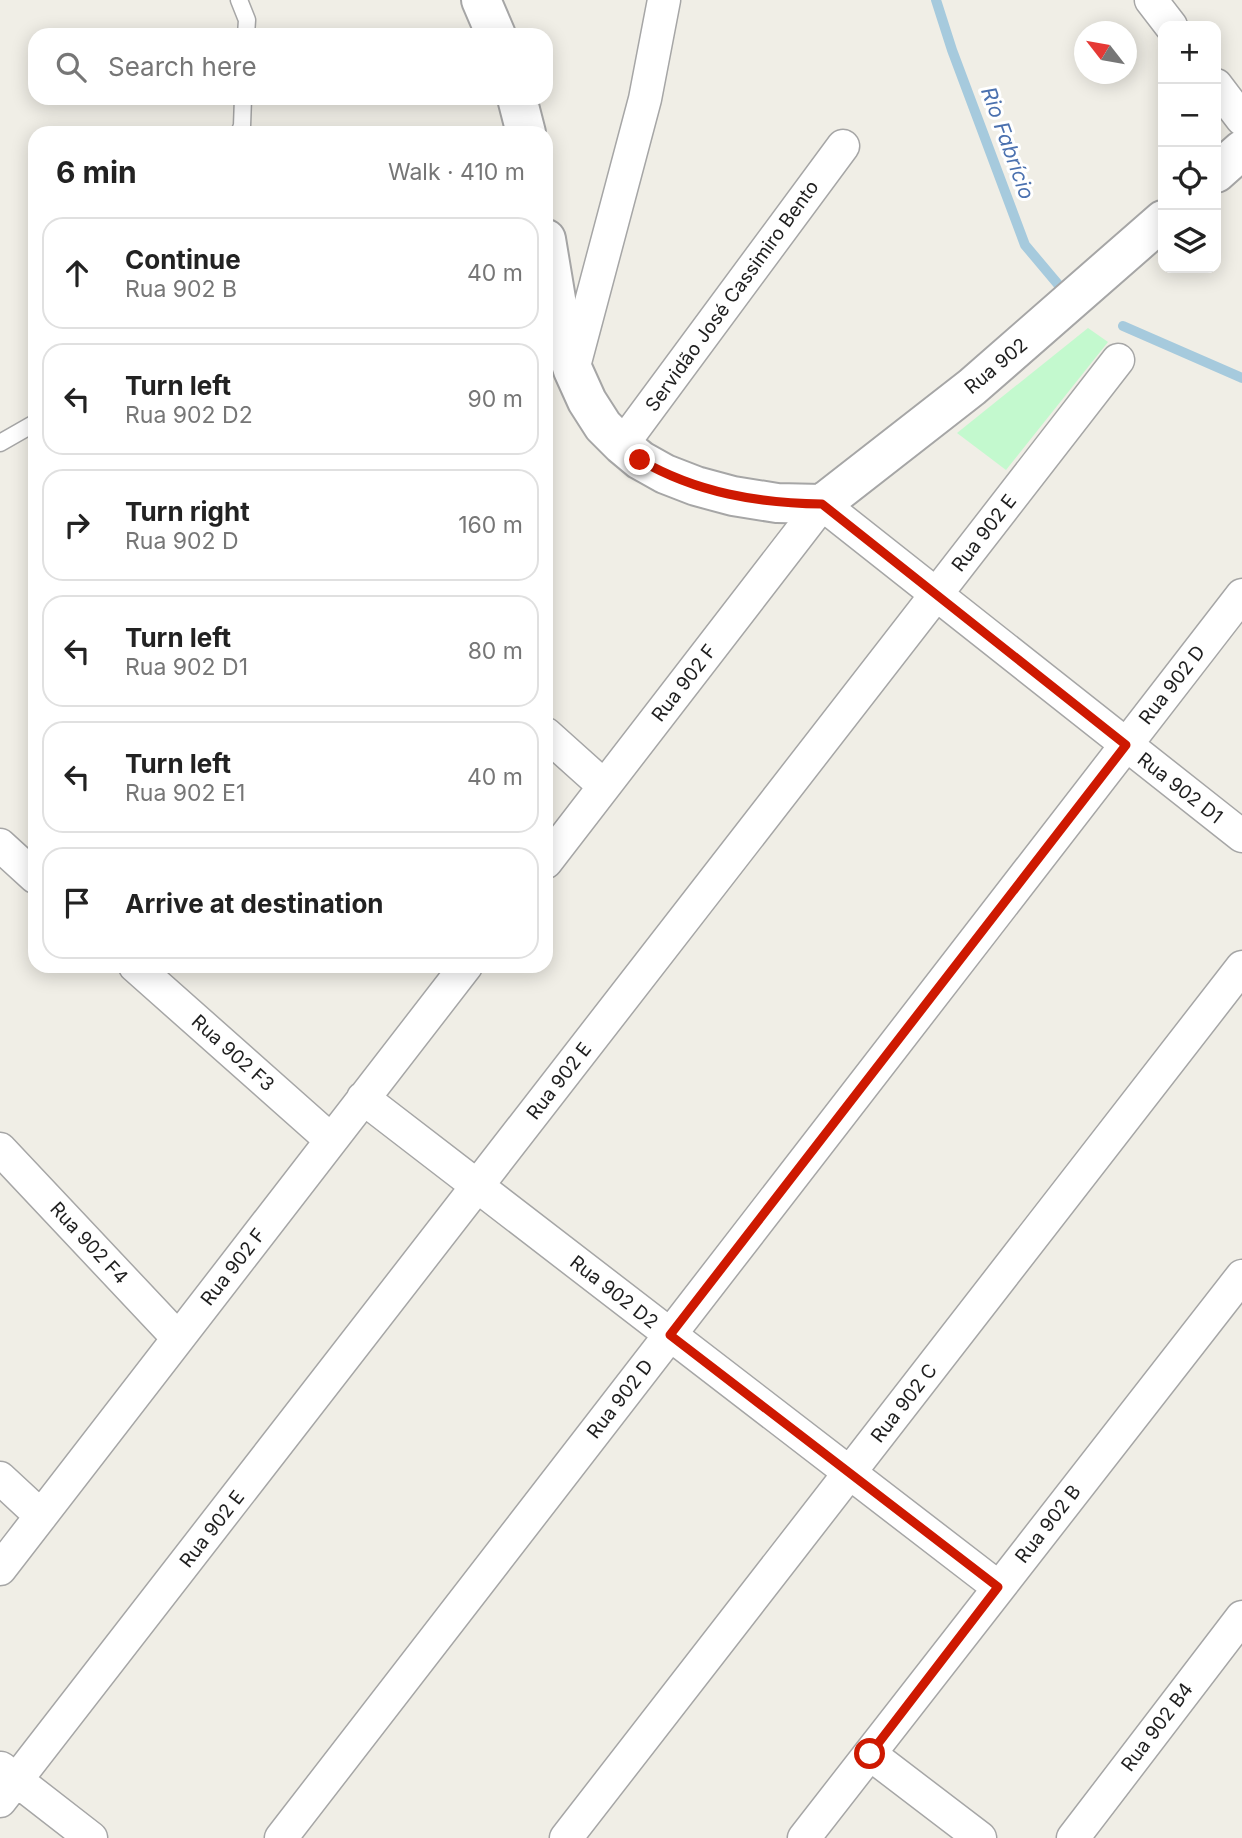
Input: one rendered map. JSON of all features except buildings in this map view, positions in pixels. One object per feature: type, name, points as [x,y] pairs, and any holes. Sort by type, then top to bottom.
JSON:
[{"type":"street","points":[[481,0],[493,28]]},
{"type":"street","points":[[573,370],[645,99],[664,0]]},
{"type":"street","points":[[1151,0],[1167,21]]},
{"type":"street","points":[[1221,92],[1242,119]]},
{"type":"street","points":[[519,105],[524,126]]},
{"type":"street","name":"Servidão José Cassimiro Bento","points":[[622,445],[843,146]]},
{"type":"street","points":[[1221,169],[1242,150]]},
{"type":"street","name":"Rua 902","points":[[822,504],[972,387],[1158,224]]},
{"type":"street","points":[[553,281],[562,335],[573,370],[587,401],[603,426],[640,460],[664,474],[733,496],[777,503],[822,504]]},
{"type":"street","name":"Rua 902 E","points":[[5,1783],[477,1186],[1118,360]]},
{"type":"street","name":"Rua 902 D1","points":[[822,504],[1242,836]]},
{"type":"street","name":"Rua 902 F","points":[[553,853],[822,504]]},
{"type":"street","name":"Rua 902 D","points":[[281,1838],[1242,595]]},
{"type":"street","points":[[553,740],[604,786]]},
{"type":"street","points":[[0,845],[28,871]]},
{"type":"street","name":"Rua 902 C","points":[[566,1838],[1242,967]]},
{"type":"street","name":"Rua 902 F3","points":[[143,973],[331,1140]]},
{"type":"street","name":"Rua 902 F","points":[[0,1569],[461,973]]},
{"type":"street","name":"Rua 902 D2","points":[[363,1098],[998,1587]]},
{"type":"street","name":"Rua 902 F4","points":[[0,1149],[178,1338]]},
{"type":"street","name":"Rua 902 B","points":[[804,1838],[1242,1276]]},
{"type":"street","points":[[0,1478],[41,1516]]},
{"type":"street","name":"Rua 902 B4","points":[[1073,1838],[1242,1617]]},
{"type":"street","points":[[870,1754],[980,1838]]},
{"type":"street","points":[[5,1783],[91,1838]]},
{"type":"lane","points":[[239,0],[247,20],[246,28]]},
{"type":"lane","points":[[242,126],[243,105]]},
{"type":"lane","points":[[0,443],[28,428]]},
{"type":"green space","points":[[1088,328],[1108,342],[1006,470],[957,433]]},
{"type":"waterway","name":"Rio Fabrício","points":[[936,0],[1025,245],[1062,289]]},
{"type":"waterway","name":"Rio Fabrício","points":[[1123,326],[1242,378]]},
{"type":"route","points":[[640,460],[664,474],[733,496],[777,503],[822,504],[1126,745],[670,1335],[998,1587],[870,1754]]}]
